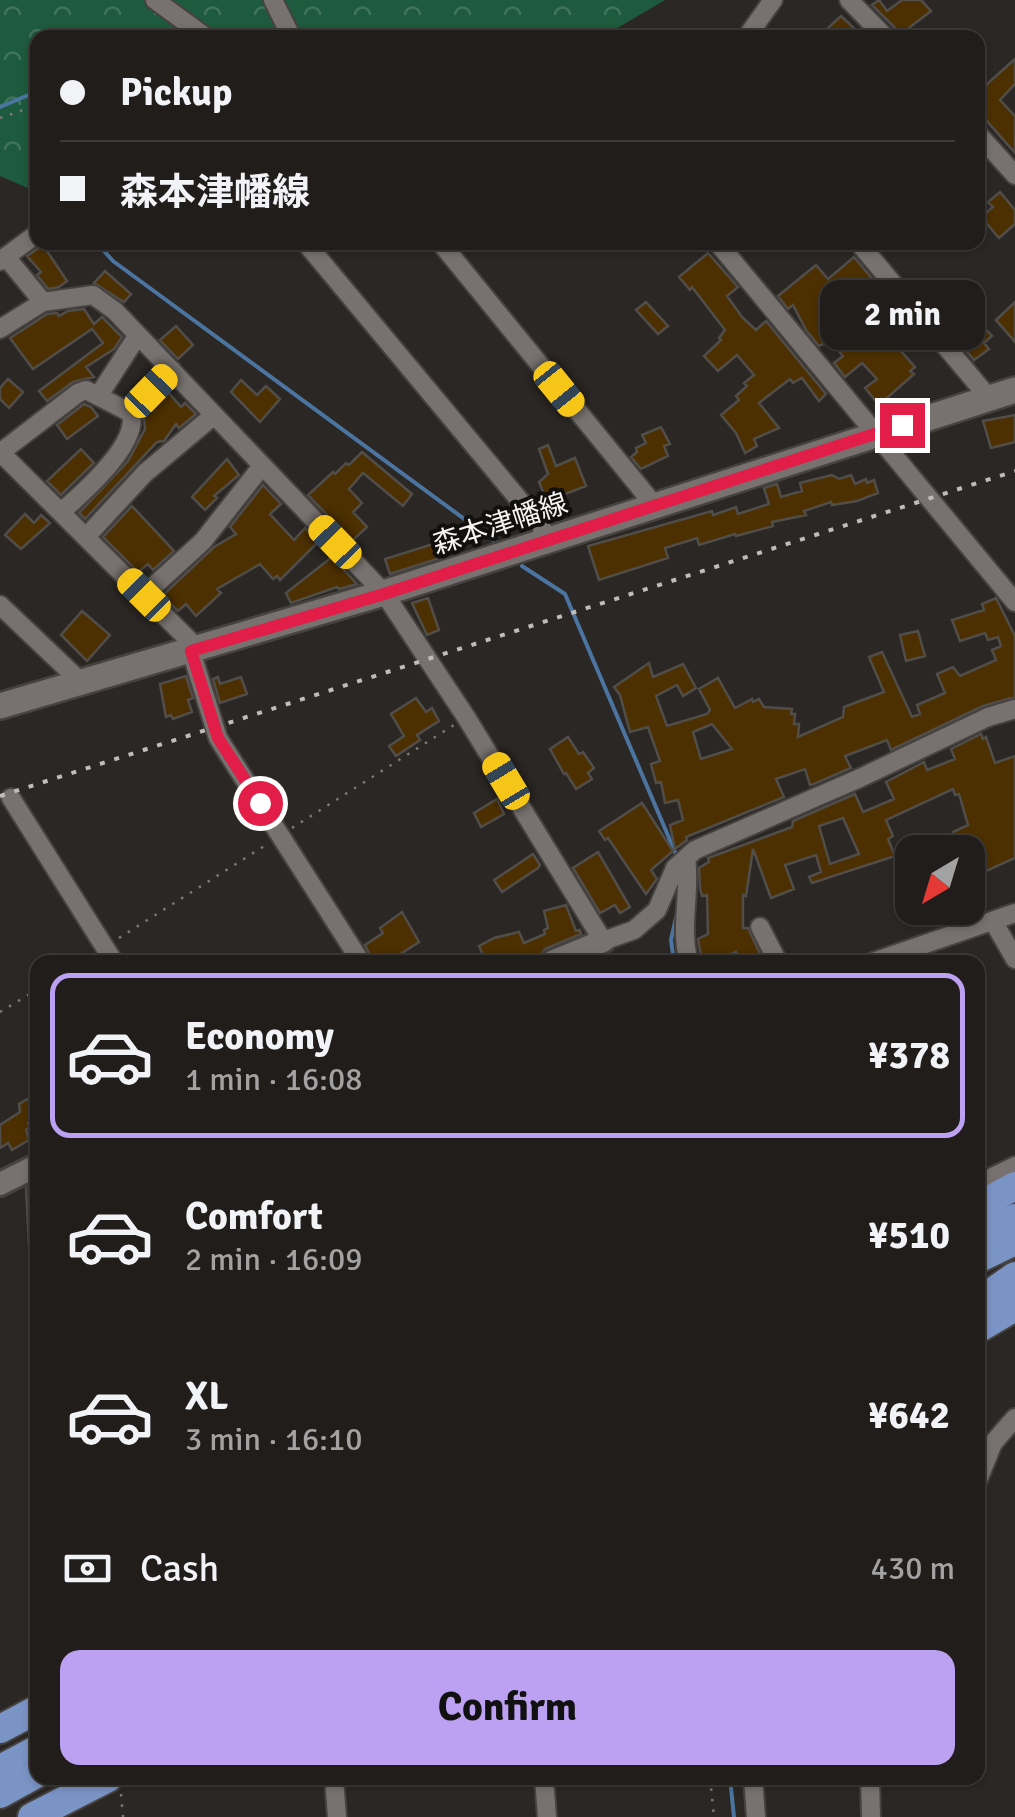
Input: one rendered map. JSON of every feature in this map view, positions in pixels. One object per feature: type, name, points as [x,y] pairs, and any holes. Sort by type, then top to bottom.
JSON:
[{"type":"highway","points":[[985,1202],[1015,1186]]},
{"type":"highway","points":[[985,1223],[1015,1208]]},
{"type":"highway","points":[[985,1247],[1015,1218]]},
{"type":"highway","points":[[985,1252],[1015,1241]]},
{"type":"highway","points":[[985,1297],[1015,1276]]},
{"type":"highway","points":[[985,1325],[1015,1308]]},
{"type":"highway","points":[[0,1729],[30,1713]]},
{"type":"highway","points":[[0,1770],[30,1753]]},
{"type":"highway","points":[[0,1794],[30,1778]]},
{"type":"highway","points":[[32,1817],[94,1785]]},
{"type":"main road","name":"森本津幡線","points":[[0,706],[384,594],[1015,390]]},
{"type":"street","points":[[155,0],[196,30]]},
{"type":"street","points":[[273,0],[288,30]]},
{"type":"street","points":[[752,30],[773,0]]},
{"type":"street","points":[[849,0],[878,30]]},
{"type":"street","points":[[985,142],[1015,174]]},
{"type":"street","points":[[30,239],[3,259],[44,302]]},
{"type":"street","points":[[312,250],[541,526],[548,540]]},
{"type":"street","points":[[447,250],[655,506]]},
{"type":"street","points":[[723,250],[1015,602]]},
{"type":"street","points":[[865,250],[989,398]]},
{"type":"street","points":[[0,328],[44,302],[94,295],[138,335],[384,594],[466,717],[604,941]]},
{"type":"street","points":[[99,396],[138,335]]},
{"type":"street","points":[[131,413],[172,370]]},
{"type":"street","points":[[61,512],[85,491],[127,440],[134,424],[131,413],[86,390],[0,453],[195,650],[218,738],[358,955]]},
{"type":"street","points":[[86,537],[146,473],[213,416]]},
{"type":"street","points":[[144,595],[203,541],[262,466]]},
{"type":"street","points":[[0,604],[82,684]]},
{"type":"street","points":[[687,955],[673,914],[681,863],[696,850],[988,717],[1015,709]]},
{"type":"street","points":[[11,798],[110,955]]},
{"type":"street","points":[[569,955],[673,914],[690,885],[681,863]]},
{"type":"street","points":[[894,955],[1015,913]]},
{"type":"street","points":[[993,920],[1015,959]]},
{"type":"street","points":[[760,927],[774,955]]},
{"type":"street","points":[[985,1181],[1015,1166]]},
{"type":"street","points":[[0,1184],[30,1169]]},
{"type":"street","points":[[985,1463],[993,1443],[1015,1418]]},
{"type":"street","points":[[335,1785],[337,1817]]},
{"type":"street","points":[[545,1785],[548,1817]]},
{"type":"street","points":[[754,1785],[756,1817]]},
{"type":"street","points":[[870,1785],[872,1817]]},
{"type":"path","points":[[0,118],[30,108]]},
{"type":"path","points":[[0,1012],[30,994]]},
{"type":"path","points":[[120,1785],[123,1817]]},
{"type":"path","points":[[711,1785],[714,1817]]},
{"type":"green space","points":[[0,0],[665,0],[614,30],[30,30],[30,189],[0,176]]},
{"type":"building","points":[[879,0],[887,11],[902,0],[921,0],[931,11],[906,30],[897,30],[872,5]]},
{"type":"building","points":[[841,16],[855,29],[854,30],[826,30]]},
{"type":"building","points":[[1015,59],[1015,84],[1000,100],[1015,116],[1015,153],[985,119],[985,86]]},
{"type":"building","points":[[1000,192],[1015,210],[1015,224],[999,238],[985,222],[985,214],[993,207],[988,202]]},
{"type":"building","points":[[36,250],[46,250],[67,281],[48,289],[37,275],[41,272],[27,256]]},
{"type":"building","points":[[708,253],[738,287],[727,296],[742,317],[756,330],[766,321],[826,394],[819,401],[802,378],[793,383],[790,379],[759,403],[779,428],[754,439],[757,446],[745,453],[736,433],[721,415],[739,400],[736,396],[754,375],[737,355],[718,371],[704,356],[721,340],[725,330],[692,287],[690,290],[679,277]]},
{"type":"building","points":[[854,257],[874,281],[855,299],[915,367],[910,371],[914,374],[879,405],[865,388],[877,379],[862,363],[845,377],[834,363],[843,356],[830,341],[819,346],[793,305],[788,309],[778,296],[816,265],[828,279]]},
{"type":"building","points":[[105,271],[131,294],[124,302],[94,283]]},
{"type":"building","points":[[646,302],[668,326],[658,334],[636,310]]},
{"type":"building","points":[[1015,302],[1015,342],[996,320]]},
{"type":"building","points":[[961,303],[992,336],[984,343],[989,349],[974,360],[941,321]]},
{"type":"building","points":[[84,309],[94,324],[102,317],[122,337],[114,349],[86,367],[94,377],[73,382],[47,401],[39,391],[103,343],[92,329],[33,369],[10,338],[47,314],[59,316]]},
{"type":"building","points":[[176,326],[193,345],[178,359],[160,340]]},
{"type":"building","points":[[8,379],[23,392],[9,408],[0,399],[0,388]]},
{"type":"building","points":[[241,380],[257,395],[266,386],[280,399],[260,422],[231,392]]},
{"type":"building","points":[[168,392],[181,407],[185,403],[196,414],[179,428],[176,424],[164,441],[157,442],[85,519],[79,513],[128,461],[145,429],[144,418]]},
{"type":"building","points":[[84,404],[98,416],[67,439],[57,425]]},
{"type":"building","points":[[1015,415],[1015,442],[991,448],[983,421]]},
{"type":"building","points":[[661,427],[670,444],[664,446],[668,456],[641,469],[631,457],[636,448],[646,443],[642,435]]},
{"type":"building","points":[[548,445],[556,466],[575,458],[586,486],[547,501],[539,482],[548,474],[539,449]]},
{"type":"building","points":[[81,449],[94,463],[61,495],[47,481]]},
{"type":"building","points":[[362,452],[412,494],[403,506],[363,473],[349,489],[362,503],[353,512],[367,527],[352,541],[308,495]]},
{"type":"building","points":[[227,459],[239,475],[214,496],[217,498],[205,510],[192,497]]},
{"type":"building","points":[[832,475],[839,479],[851,475],[855,484],[874,480],[878,493],[857,501],[832,505],[831,502],[804,511],[806,515],[772,522],[773,526],[736,536],[699,545],[697,538],[665,548],[668,558],[599,580],[588,546],[712,511],[713,515],[736,507],[738,514],[769,504],[764,488],[777,484],[781,497],[802,491],[800,483]]},
{"type":"building","points":[[263,485],[281,504],[270,514],[294,540],[305,528],[318,542],[280,580],[277,576],[273,579],[260,564],[217,589],[221,593],[196,616],[186,604],[178,611],[162,596],[214,547],[236,534],[230,527]]},
{"type":"building","points":[[132,506],[174,551],[153,570],[148,564],[138,572],[103,537]]},
{"type":"building","points":[[25,514],[34,523],[41,515],[50,523],[21,549],[5,535]]},
{"type":"building","points":[[433,544],[437,559],[390,574],[385,559]]},
{"type":"building","points":[[332,557],[357,584],[291,603],[286,593]]},
{"type":"building","points":[[428,598],[439,630],[427,635],[412,603]]},
{"type":"building","points":[[996,598],[1015,636],[1015,697],[983,706],[891,750],[887,740],[845,756],[851,768],[814,784],[810,785],[805,769],[776,779],[784,797],[686,837],[675,849],[670,825],[683,820],[678,800],[665,803],[661,782],[656,783],[651,764],[660,761],[648,727],[630,732],[614,687],[649,663],[653,677],[683,664],[696,688],[683,696],[677,685],[656,696],[667,726],[707,714],[710,710],[699,689],[718,678],[735,708],[759,699],[764,707],[792,709],[794,724],[799,724],[798,737],[843,717],[844,707],[884,692],[869,657],[882,652],[912,717],[920,714],[917,705],[945,693],[937,674],[953,667],[960,676],[996,660],[992,650],[1001,646],[998,637],[988,640],[985,633],[960,641],[952,620],[984,610],[982,604]],"holes":[[[712,724],[732,749],[701,759],[693,732]]]},
{"type":"building","points":[[82,611],[110,635],[87,661],[61,635]]},
{"type":"building","points":[[918,631],[925,656],[906,661],[900,635]]},
{"type":"building","points":[[186,676],[193,698],[188,700],[192,712],[173,719],[171,715],[166,717],[160,684]]},
{"type":"building","points":[[218,677],[220,684],[241,677],[247,694],[220,703],[213,679]]},
{"type":"building","points":[[416,698],[426,712],[432,708],[439,721],[417,735],[420,740],[396,756],[389,746],[404,736],[391,714]]},
{"type":"building","points":[[981,734],[983,739],[986,737],[995,763],[1015,756],[1015,858],[985,872],[985,835],[954,835],[968,825],[959,794],[955,795],[953,789],[886,820],[895,856],[812,883],[809,877],[821,872],[816,855],[785,865],[794,889],[771,898],[753,849],[746,896],[743,895],[743,928],[748,928],[761,955],[736,952],[701,955],[698,939],[708,934],[707,895],[702,896],[699,868],[709,862],[708,858],[792,827],[793,821],[855,794],[863,812],[894,799],[886,782],[924,762],[927,770],[955,759],[951,749]],"holes":[[[843,818],[859,854],[830,864],[819,826]]]},
{"type":"building","points":[[568,737],[594,768],[588,773],[592,779],[576,789],[550,749]]},
{"type":"building","points":[[497,799],[504,814],[481,827],[474,813]]},
{"type":"building","points":[[642,803],[673,851],[651,870],[657,879],[646,894],[608,838],[605,840],[599,831]]},
{"type":"building","points":[[598,852],[630,907],[620,913],[615,905],[600,913],[573,868]]},
{"type":"building","points":[[533,854],[538,868],[502,892],[494,880]]},
{"type":"building","points":[[566,905],[576,931],[581,934],[545,949],[541,955],[478,955],[482,953],[479,946],[494,938],[519,932],[524,943],[545,934],[548,928],[544,911]]},
{"type":"building","points":[[402,912],[419,942],[399,955],[370,955],[365,945],[383,933],[380,928]]},
{"type":"building","points":[[30,1098],[30,1127],[26,1130],[29,1140],[12,1150],[8,1143],[0,1148],[0,1125],[20,1112],[19,1104]]},
{"type":"building","points":[[30,1186],[30,1246],[29,1246],[26,1188]]},
{"type":"waterway","points":[[0,107],[30,94]]},
{"type":"waterway","points":[[103,250],[497,543]]},
{"type":"waterway","points":[[522,566],[565,594],[678,859]]},
{"type":"waterway","points":[[673,955],[671,940],[677,913]]},
{"type":"waterway","points":[[731,1785],[734,1817]]},
{"type":"railway","points":[[0,796],[1015,471]]},
{"type":"route","points":[[260,803],[218,738],[191,651],[384,594],[902,425]]}]
